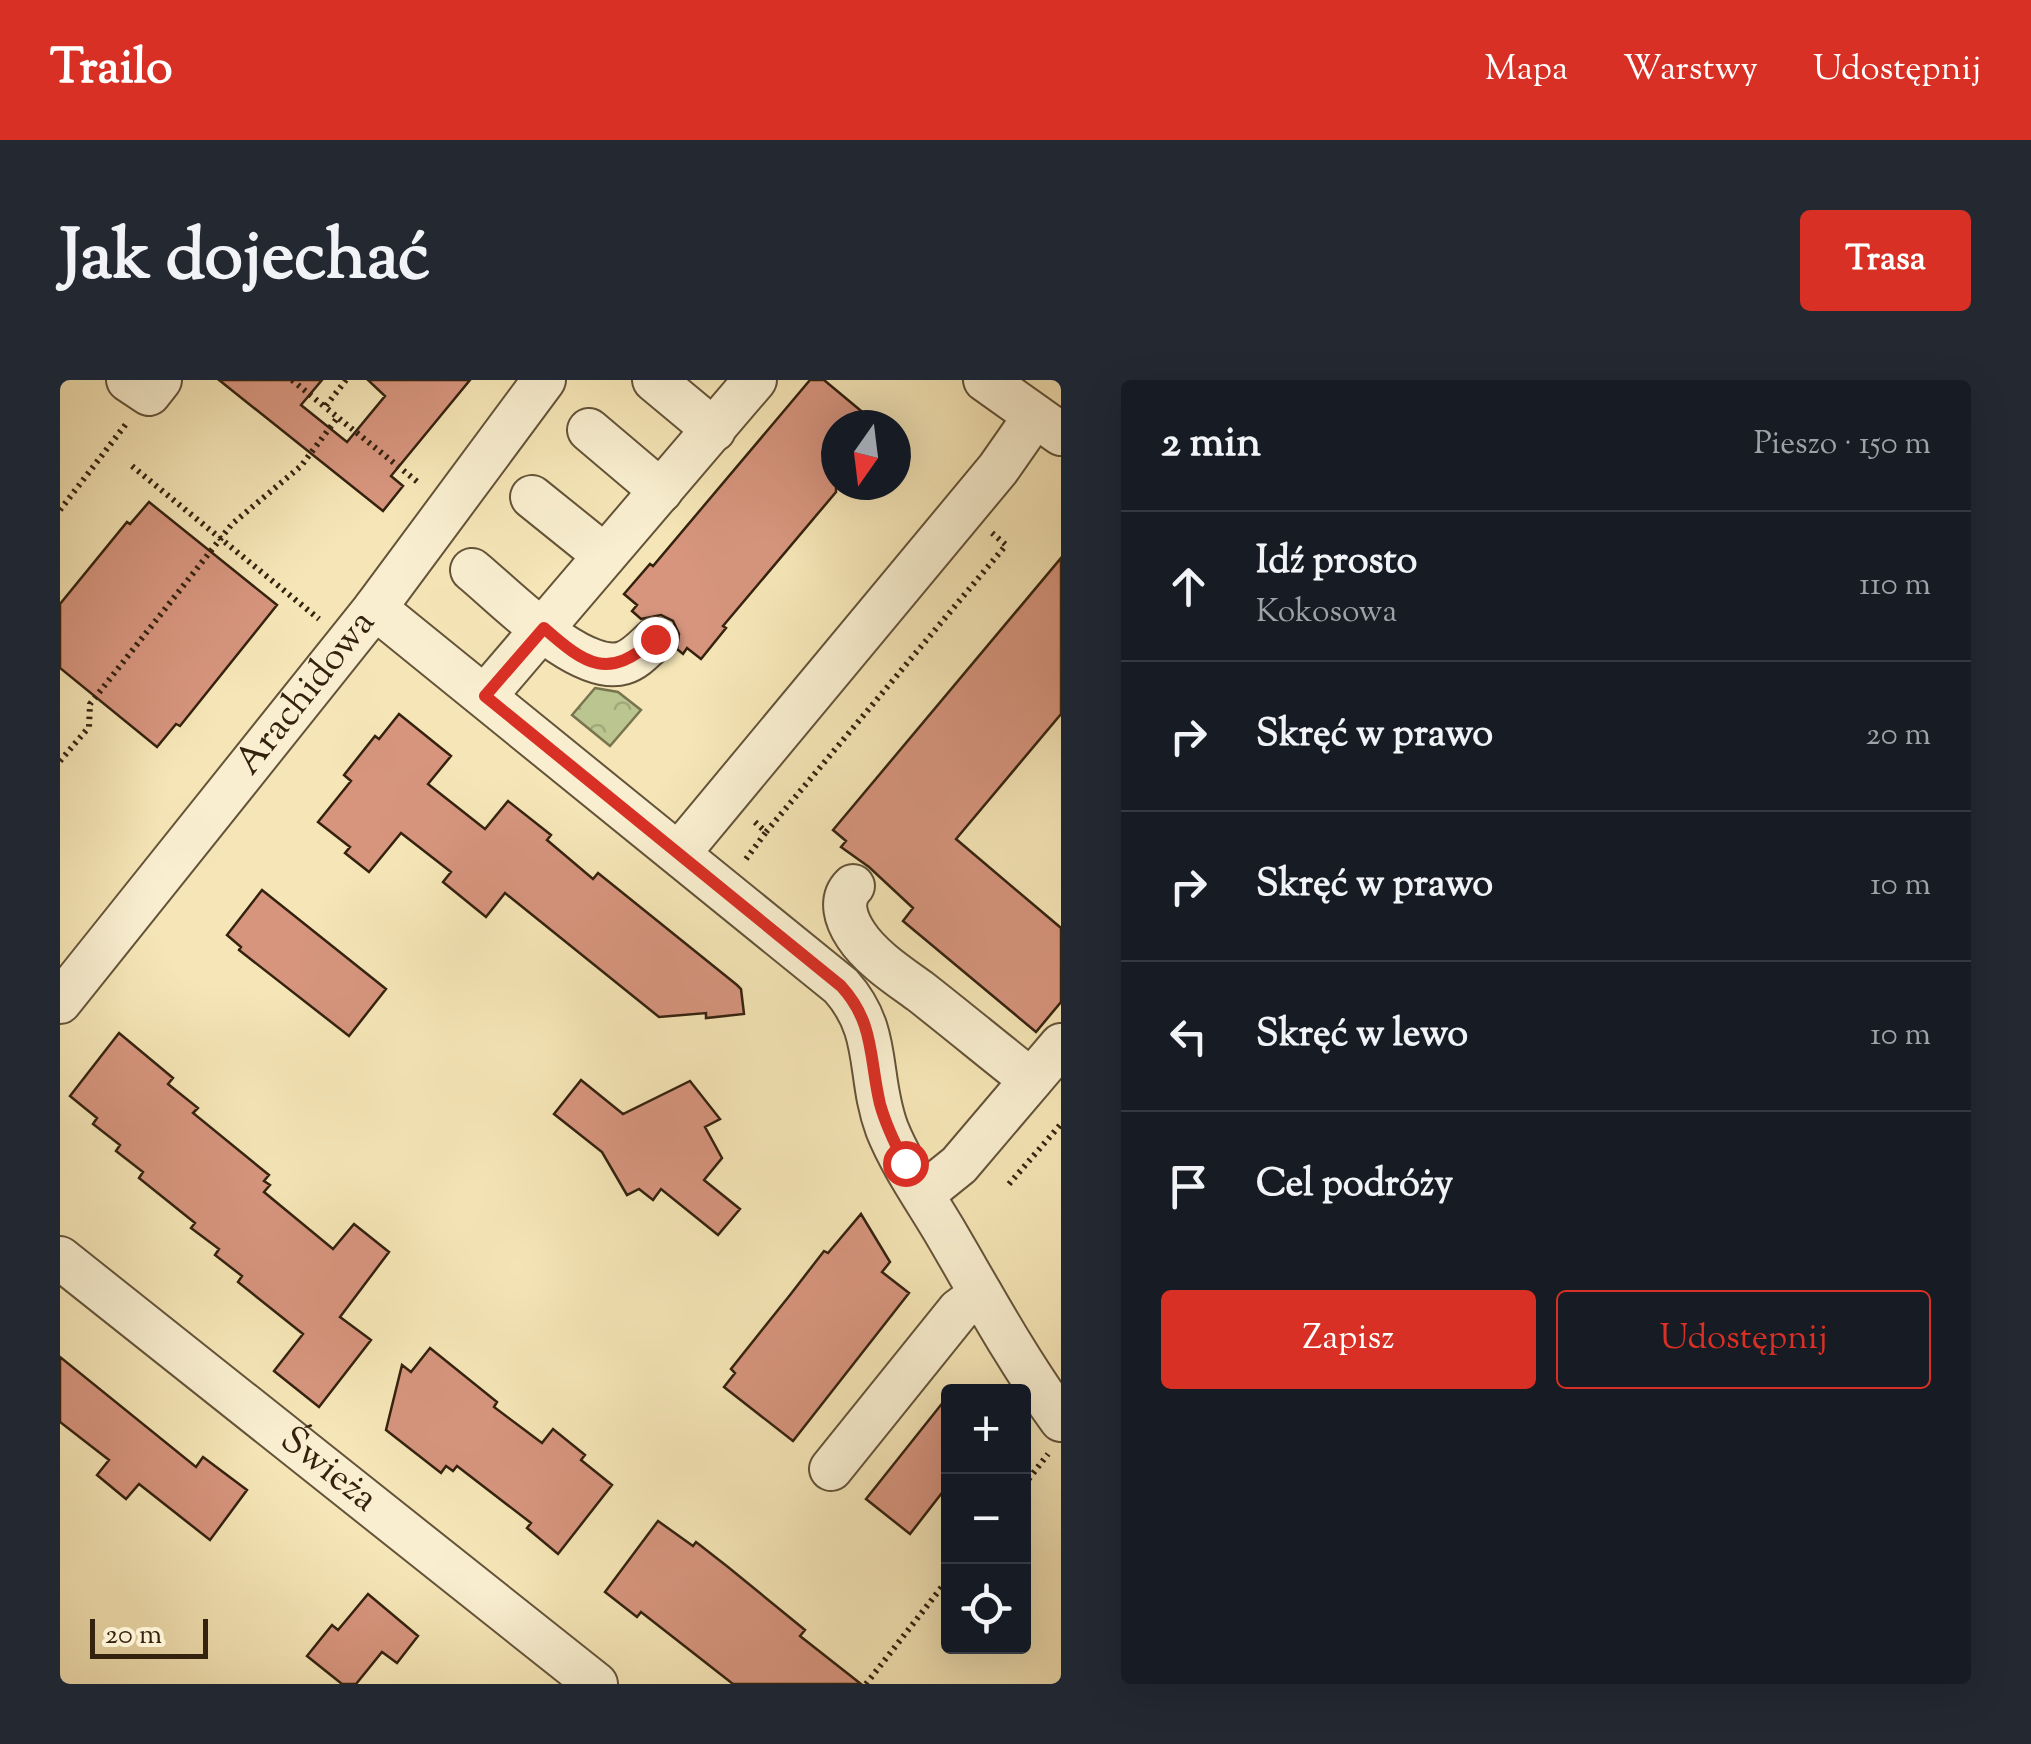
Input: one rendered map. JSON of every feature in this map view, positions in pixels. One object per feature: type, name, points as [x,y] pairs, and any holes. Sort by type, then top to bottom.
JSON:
[{"type":"street","name":"Arachidowa","points":[[60,1002],[375,608],[544,380]]},
{"type":"street","points":[[654,380],[714,430]]},
{"type":"street","points":[[485,696],[756,380]]},
{"type":"street","points":[[679,853],[964,510],[1048,425],[985,380]]},
{"type":"street","points":[[589,430],[662,491]]},
{"type":"street","points":[[532,497],[604,555]]},
{"type":"street","points":[[472,570],[574,654],[609,665],[635,657],[655,639]]},
{"type":"street","points":[[375,608],[841,986],[859,1006],[868,1030],[888,1131],[1057,1433]]},
{"type":"street","points":[[852,886],[844,905],[858,939],[1031,1080]]},
{"type":"street","points":[[923,1194],[959,1164],[1061,1045]]},
{"type":"street","name":"Świeża","points":[[60,1258],[596,1684]]},
{"type":"street","points":[[831,1469],[959,1310],[981,1294]]},
{"type":"path","points":[[292,380],[420,484]]},
{"type":"path","points":[[325,407],[346,380]]},
{"type":"path","points":[[60,510],[146,385]]},
{"type":"path","points":[[60,762],[89,727],[90,704],[232,524],[302,466],[338,418]]},
{"type":"path","points":[[132,466],[313,614]]},
{"type":"path","points":[[740,867],[1006,544],[964,510]]},
{"type":"path","points":[[726,796],[766,832]]},
{"type":"path","points":[[1008,1184],[1061,1124]]},
{"type":"path","points":[[1030,1474],[1057,1433]]},
{"type":"path","points":[[866,1684],[941,1589]]},
{"type":"green space","points":[[595,688],[618,692],[641,710],[610,746],[572,715]]},
{"type":"building","points":[[219,380],[322,380],[301,405],[347,442],[385,396],[368,380],[470,380],[391,476],[403,486],[383,511]]},
{"type":"building","points":[[810,380],[824,380],[860,410],[821,410],[821,500],[829,500],[723,626],[726,628],[701,659],[687,648],[683,654],[677,649],[679,634],[673,621],[661,615],[641,619],[632,611],[637,605],[624,594],[650,564],[653,566]]},
{"type":"building","points":[[149,502],[277,605],[180,726],[176,724],[157,747],[60,668],[60,604],[127,522],[130,524]]},
{"type":"building","points":[[1061,558],[1061,714],[956,839],[1061,928],[1061,1002],[1036,1032],[903,921],[913,908],[841,847],[846,841],[833,830]]},
{"type":"building","points":[[399,714],[451,756],[428,784],[485,829],[508,801],[551,835],[547,840],[593,879],[598,873],[737,985],[744,1014],[659,1017],[505,893],[486,917],[443,882],[451,872],[401,833],[369,872],[345,853],[350,847],[318,822],[351,781],[344,775],[375,736],[379,739]]},
{"type":"building","points":[[262,890],[386,989],[349,1036],[239,950],[241,947],[227,935]]},
{"type":"building","points":[[119,1033],[173,1078],[168,1084],[198,1108],[193,1113],[269,1175],[264,1181],[270,1185],[264,1192],[333,1249],[354,1224],[389,1252],[340,1317],[371,1340],[319,1407],[274,1371],[303,1334],[238,1282],[242,1276],[215,1255],[219,1249],[191,1228],[195,1223],[139,1178],[143,1172],[116,1151],[120,1145],[93,1124],[97,1118],[70,1096]]},
{"type":"building","points":[[581,1080],[623,1114],[690,1081],[720,1119],[705,1127],[722,1158],[704,1180],[740,1209],[718,1235],[661,1189],[653,1200],[639,1189],[627,1195],[602,1152],[554,1114]]},
{"type":"building","points":[[861,1214],[890,1262],[882,1272],[909,1293],[793,1441],[724,1387],[735,1373],[731,1369],[824,1251],[828,1253]]},
{"type":"building","points":[[430,1348],[497,1402],[494,1407],[542,1443],[553,1429],[585,1455],[581,1460],[612,1485],[558,1554],[527,1528],[531,1523],[457,1466],[453,1471],[446,1466],[441,1473],[386,1430],[402,1365],[411,1372]]},
{"type":"building","points":[[60,1357],[196,1467],[203,1457],[247,1490],[210,1540],[139,1484],[126,1499],[97,1475],[109,1460],[60,1422]]},
{"type":"building","points":[[941,1405],[941,1494],[910,1534],[866,1499]]},
{"type":"building","points":[[658,1521],[693,1546],[696,1542],[728,1567],[805,1630],[800,1636],[861,1684],[733,1684],[641,1612],[637,1617],[605,1592]]},
{"type":"building","points":[[368,1594],[418,1636],[397,1663],[382,1652],[356,1684],[342,1684],[307,1656],[332,1625],[338,1630]]},
{"type":"route","points":[[655,639],[635,657],[609,665],[574,654],[544,628],[485,696],[841,986],[859,1006],[868,1030],[880,1105],[905,1163]]}]
